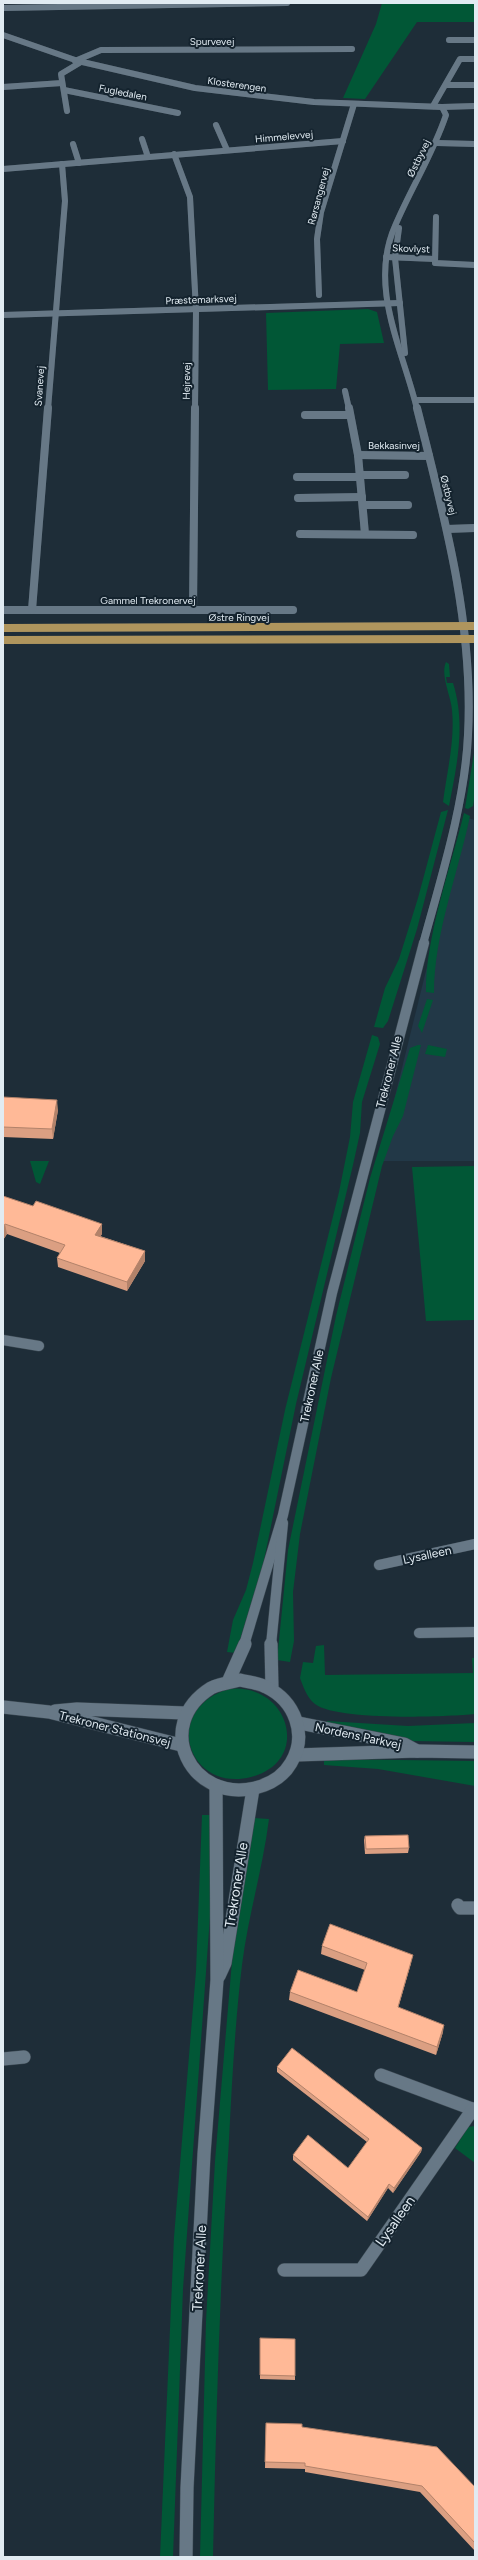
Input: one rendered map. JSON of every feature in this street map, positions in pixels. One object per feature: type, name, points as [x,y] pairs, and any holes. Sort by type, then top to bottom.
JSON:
[{"type":"main road","name":"Østre Ringvej","points":[[3,628],[475,626]]},
{"type":"main road","name":"Østre Ringvej","points":[[3,640],[475,639]]},
{"type":"street","points":[[3,8],[287,3]]},
{"type":"street","name":"Klosterengen","points":[[3,35],[78,62],[124,74],[211,90],[312,102],[442,107],[475,106]]},
{"type":"street","points":[[449,40],[475,40]]},
{"type":"street","name":"Spurvevej","points":[[78,62],[101,50],[352,49]]},
{"type":"street","points":[[455,54],[460,59],[475,59]]},
{"type":"street","points":[[434,106],[447,85],[460,59]]},
{"type":"street","points":[[66,111],[61,74],[78,62]]},
{"type":"street","points":[[447,85],[475,85]]},
{"type":"street","name":"Fugledalen","points":[[3,87],[63,86],[178,113]]},
{"type":"street","name":"Rørsangervej","points":[[319,295],[317,239],[321,212],[354,104]]},
{"type":"street","name":"Østbyvej","points":[[442,107],[446,115],[438,143],[394,227],[386,257],[384,277],[387,303],[415,400],[447,529],[463,626]]},
{"type":"street","points":[[216,125],[227,150]]},
{"type":"street","points":[[142,139],[148,157]]},
{"type":"street","name":"Himmelevvej","points":[[3,169],[343,141]]},
{"type":"street","points":[[438,143],[475,144]]},
{"type":"street","points":[[73,144],[79,163]]},
{"type":"street","name":"Hejrevej","points":[[174,154],[190,197],[196,310],[193,610]]},
{"type":"street","name":"Svanevej","points":[[32,610],[54,314],[65,201],[62,164]]},
{"type":"street","name":"Østbyvej","points":[[401,216],[395,258],[406,370]]},
{"type":"street","name":"Skovlyst","points":[[436,217],[435,263],[475,265]]},
{"type":"street","name":"Skovlyst","points":[[386,257],[435,259]]},
{"type":"street","name":"Præstemarksvej","points":[[3,315],[400,303]]},
{"type":"street","name":"Bekkasinvej","points":[[345,391],[358,455],[365,534]]},
{"type":"street","points":[[415,400],[475,400]]},
{"type":"street","points":[[305,415],[350,415]]},
{"type":"street","name":"Bekkasinvej","points":[[358,455],[429,456]]},
{"type":"street","points":[[298,477],[405,475]]},
{"type":"street","points":[[298,498],[408,505]]},
{"type":"street","points":[[447,529],[475,528]]},
{"type":"street","points":[[300,534],[413,535]]},
{"type":"street","name":"Gammel Trekronervej","points":[[3,610],[293,610]]},
{"type":"street","name":"Trekroner Alle","points":[[228,1682],[246,1641],[283,1515],[332,1293],[457,810],[468,737],[469,701],[463,626]]},
{"type":"street","points":[[3,1340],[39,1346]]},
{"type":"street","name":"Trekroner Alle","points":[[272,1689],[270,1653],[283,1545],[283,1515]]},
{"type":"street","name":"Lysalleen","points":[[379,1565],[475,1544]]},
{"type":"street","points":[[419,1632],[475,1632]]},
{"type":"street","points":[[251,1681],[272,1689],[289,1704],[299,1723],[300,1734],[296,1755],[291,1764],[279,1777],[253,1789],[238,1790],[216,1786],[193,1769],[181,1745],[180,1734],[185,1714],[198,1696],[212,1687],[228,1682],[251,1681]]},
{"type":"street","name":"Trekroner Stationsvej","points":[[3,1707],[49,1712],[181,1745]]},
{"type":"street","name":"Trekroner Stationsvej","points":[[49,1712],[77,1708],[185,1714]]},
{"type":"street","name":"Nordens Parkvej","points":[[299,1723],[404,1744],[416,1751]]},
{"type":"street","name":"Nordens Parkvej","points":[[296,1755],[416,1751],[475,1752]]},
{"type":"street","name":"Trekroner Alle","points":[[186,2557],[187,2488],[204,2154],[217,1980],[216,1786]]},
{"type":"street","name":"Trekroner Alle","points":[[217,1980],[224,1963],[253,1789]]},
{"type":"street","points":[[458,1905],[460,1908],[475,1908]]},
{"type":"street","points":[[3,2059],[24,2057]]},
{"type":"street","name":"Lysalleen","points":[[284,2270],[361,2270],[474,2110],[381,2074]]},
{"type":"shaded area","points":[[464,817],[475,820],[475,1161],[379,1161]]},
{"type":"green space","points":[[382,3],[475,3],[475,22],[417,22],[365,99],[343,98],[376,24]]},
{"type":"green space","points":[[368,309],[377,312],[384,343],[340,344],[336,389],[268,390],[266,313]]},
{"type":"green space","points":[[446,662],[449,664],[450,677],[446,677],[447,683],[453,683],[457,698],[460,729],[455,775],[449,806],[443,802],[450,756],[453,722],[451,704],[444,673]]},
{"type":"green space","points":[[475,747],[475,794],[473,806],[468,809],[465,808]]},
{"type":"green space","points":[[448,810],[417,929],[388,1021],[383,1028],[374,1027],[385,988],[399,959],[418,898],[441,812]]},
{"type":"green space","points":[[464,813],[470,816],[442,926],[435,971],[434,993],[426,992],[427,971],[434,926]]},
{"type":"green space","points":[[427,999],[433,1000],[422,1033],[418,1026]]},
{"type":"green space","points":[[372,1035],[378,1037],[380,1044],[362,1102],[360,1133],[296,1404],[263,1565],[236,1653],[227,1652],[233,1620],[246,1590],[253,1563],[285,1410],[339,1192],[350,1137],[353,1102]]},
{"type":"green space","points":[[421,1045],[403,1116],[393,1136],[382,1166],[331,1378],[300,1534],[293,1592],[294,1641],[290,1662],[277,1660],[288,1550],[336,1316],[370,1178],[410,1048]]},
{"type":"green space","points":[[428,1045],[447,1049],[445,1057],[425,1054]]},
{"type":"green space","points":[[30,1161],[49,1161],[40,1184],[36,1182]]},
{"type":"green space","points":[[475,1166],[475,1320],[426,1321],[412,1167]]},
{"type":"green space","points":[[324,1645],[325,1675],[473,1673],[472,1658],[475,1658],[475,1714],[417,1717],[367,1715],[345,1713],[327,1709],[315,1704],[308,1695],[300,1678],[303,1662],[313,1663],[316,1646]]},
{"type":"green space","points":[[228,1689],[249,1690],[266,1698],[279,1710],[286,1725],[287,1741],[282,1756],[270,1769],[251,1777],[230,1779],[212,1773],[199,1762],[191,1748],[189,1731],[194,1715],[207,1700]]},
{"type":"green space","points":[[327,1721],[408,1726],[475,1723],[475,1742],[411,1741],[327,1726]]},
{"type":"green space","points":[[324,1759],[475,1761],[475,1786],[378,1769],[324,1765]]},
{"type":"green space","points":[[202,1815],[210,1815],[212,1889],[183,2289],[173,2557],[160,2557],[174,2237],[196,1971]]},
{"type":"green space","points":[[254,1818],[269,1819],[248,1928],[237,2009],[221,2296],[213,2557],[200,2557],[206,2321],[215,2161],[236,1914]]},
{"type":"green space","points":[[475,2126],[475,2163],[455,2148],[468,2127]]},
{"type":"building","points":[[3,1097],[57,1100],[52,1129],[3,1127]]},
{"type":"building","points":[[3,1196],[33,1206],[36,1201],[102,1224],[95,1235],[145,1251],[127,1282],[57,1258],[65,1245],[5,1224],[3,1228]]},
{"type":"building","points":[[408,1835],[409,1848],[366,1849],[365,1836]]},
{"type":"building","points":[[330,1924],[413,1955],[398,2007],[444,2025],[437,2047],[290,1992],[298,1970],[357,1992],[367,1963],[322,1946]]},
{"type":"building","points":[[292,2048],[422,2148],[394,2188],[389,2184],[368,2217],[293,2155],[308,2135],[348,2168],[369,2139],[277,2067]]},
{"type":"building","points":[[260,2338],[295,2339],[295,2376],[260,2375]]},
{"type":"building","points":[[266,2423],[302,2424],[302,2427],[437,2447],[475,2487],[475,2543],[422,2486],[305,2466],[305,2463],[265,2462]]}]
